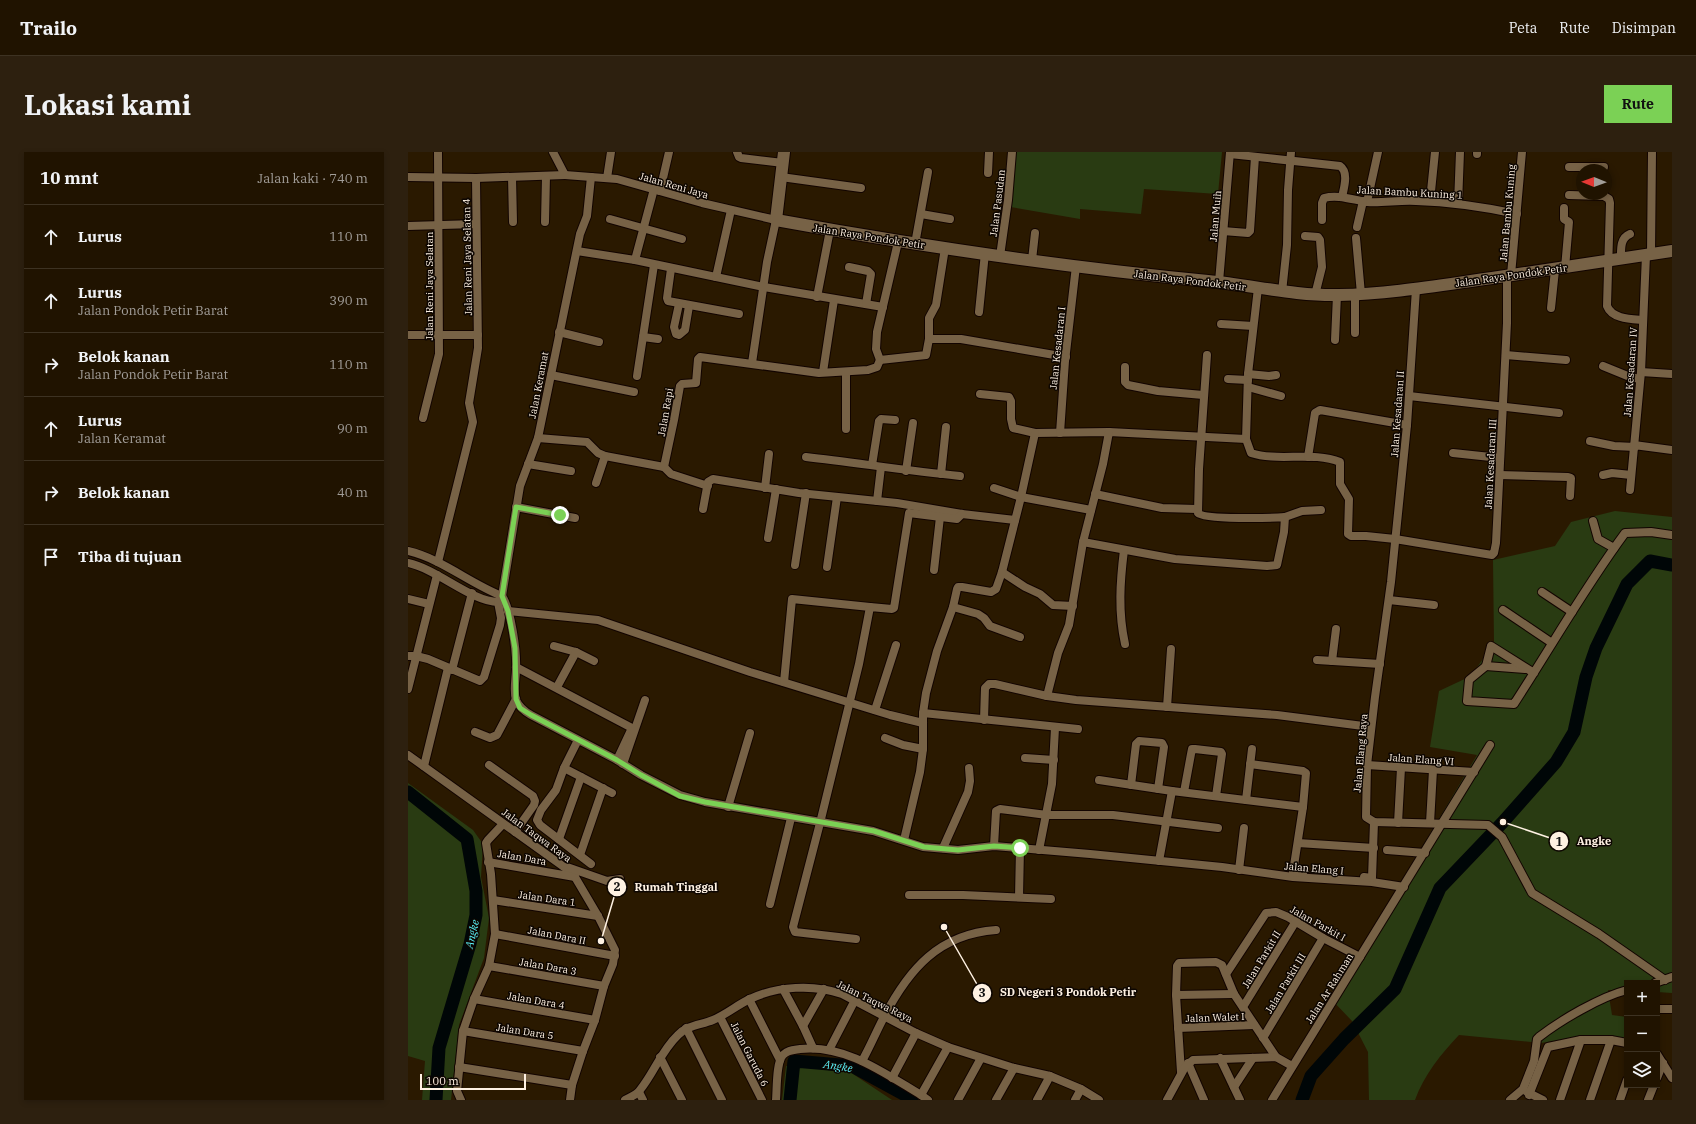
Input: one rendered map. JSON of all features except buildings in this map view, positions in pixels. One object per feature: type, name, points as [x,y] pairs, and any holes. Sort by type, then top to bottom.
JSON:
[{"type":"main road","points":[[776,220],[784,157]]},
{"type":"main road","name":"Jalan Raya Pondok Petir","points":[[776,220],[898,242],[1076,266],[1219,282],[1282,292],[1315,295],[1358,294],[1416,289],[1560,269],[1608,260],[1672,251]]},
{"type":"street","name":"Jalan Reni Jaya Selatan","points":[[423,418],[439,354],[438,152]]},
{"type":"street","points":[[553,152],[565,175]]},
{"type":"street","points":[[607,178],[611,152]]},
{"type":"street","points":[[635,260],[643,228],[669,152]]},
{"type":"street","points":[[737,152],[741,158],[784,157]]},
{"type":"street","points":[[988,173],[989,152]]},
{"type":"street","name":"Jalan Pasudan","points":[[1000,256],[1008,200],[1012,152]]},
{"type":"street","points":[[1282,292],[1287,245],[1291,152]]},
{"type":"street","points":[[1358,227],[1378,152]]},
{"type":"street","points":[[1430,202],[1435,152]]},
{"type":"street","points":[[1458,204],[1460,152]]},
{"type":"street","name":"Jalan Bambu Kuning","points":[[1509,275],[1517,214],[1522,152]]},
{"type":"street","name":"Jalan Kesadaran IV","points":[[1630,490],[1641,375],[1652,152]]},
{"type":"street","points":[[1230,153],[1340,166],[1343,168],[1345,174],[1342,197]]},
{"type":"street","name":"Jalan Muih","points":[[1219,282],[1230,153]]},
{"type":"street","points":[[1223,232],[1248,233],[1250,231],[1255,157]]},
{"type":"street","points":[[1569,167],[1576,167]]},
{"type":"street","points":[[915,244],[928,172]]},
{"type":"street","name":"Jalan Reni Jaya","points":[[408,176],[438,178],[565,175],[591,176],[607,178],[776,220]]},
{"type":"street","points":[[545,222],[546,176]]},
{"type":"street","name":"Jalan Keramat","points":[[500,599],[520,486],[538,438],[576,251],[580,234],[588,216],[591,176]]},
{"type":"street","points":[[512,177],[513,222]]},
{"type":"street","points":[[781,177],[861,188]]},
{"type":"street","name":"Jalan Reni Jaya Selatan 4","points":[[438,562],[473,422],[469,403],[477,361],[478,335],[476,178]]},
{"type":"street","points":[[1569,195],[1576,195]]},
{"type":"street","name":"Jalan Bambu Kuning 1","points":[[1322,220],[1322,203],[1324,198],[1342,197],[1365,202],[1408,200],[1458,204],[1517,214]]},
{"type":"street","points":[[1609,200],[1608,308],[1624,318],[1643,320]]},
{"type":"street","points":[[1551,308],[1569,222],[1564,219],[1564,208]]},
{"type":"street","points":[[716,277],[731,210]]},
{"type":"street","points":[[921,214],[950,219]]},
{"type":"street","points":[[610,219],[682,239]]},
{"type":"street","points":[[752,363],[767,262],[776,220]]},
{"type":"street","points":[[408,226],[476,224]]},
{"type":"street","points":[[817,297],[830,230]]},
{"type":"street","points":[[1032,260],[1035,233]]},
{"type":"street","points":[[1621,258],[1622,243],[1624,238],[1630,234]]},
{"type":"street","points":[[1304,236],[1318,237],[1320,240],[1322,267],[1315,295]]},
{"type":"street","points":[[1355,333],[1358,294],[1356,238]]},
{"type":"street","points":[[898,242],[876,341],[876,349],[880,360],[926,355],[929,339],[929,318],[936,305],[945,248]]},
{"type":"street","points":[[576,251],[635,260],[671,269],[817,297],[883,307]]},
{"type":"street","points":[[979,312],[985,253]]},
{"type":"street","points":[[637,376],[654,265]]},
{"type":"street","name":"Jalan Kesadaran I","points":[[1060,432],[1066,356],[1076,266]]},
{"type":"street","points":[[849,267],[870,272],[866,304]]},
{"type":"street","points":[[671,269],[667,300],[678,304],[739,314]]},
{"type":"street","name":"Jalan Kesadaran III","points":[[1395,540],[1488,554],[1494,553],[1500,475],[1508,324],[1509,275]]},
{"type":"street","points":[[1258,288],[1248,380],[1246,439],[1249,451],[1253,454],[1308,457],[1338,461],[1340,463],[1340,484],[1348,499],[1348,534],[1395,540]]},
{"type":"street","name":"Jalan Kesadaran II","points":[[1395,540],[1407,425],[1416,289]]},
{"type":"street","points":[[1335,340],[1337,295]]},
{"type":"street","points":[[823,372],[834,300]]},
{"type":"street","points":[[678,304],[674,327],[676,334],[679,335],[685,330],[689,306]]},
{"type":"street","points":[[1221,324],[1253,326]]},
{"type":"street","points":[[559,332],[599,342]]},
{"type":"street","points":[[408,335],[478,335]]},
{"type":"street","points":[[643,337],[658,339]]},
{"type":"street","points":[[929,339],[961,339],[1066,356]]},
{"type":"street","points":[[1207,355],[1203,395],[1197,509],[1200,515],[1285,518],[1302,510],[1321,510]]},
{"type":"street","points":[[1506,355],[1566,360]]},
{"type":"street","name":"Jalan Rapi","points":[[664,467],[680,386],[682,384],[696,383],[699,357],[752,363],[787,369],[823,372],[846,372],[874,368],[879,364],[880,360]]},
{"type":"street","points":[[1603,366],[1630,377],[1641,375],[1672,374]]},
{"type":"street","points":[[1125,367],[1125,382],[1128,385],[1158,391],[1203,395]]},
{"type":"street","points":[[846,372],[846,430]]},
{"type":"street","points":[[550,375],[634,392]]},
{"type":"street","points":[[1228,379],[1248,380],[1276,375]]},
{"type":"street","points":[[1248,380],[1281,396]]},
{"type":"street","points":[[980,394],[1009,397],[1013,428],[1035,433],[1109,432],[1201,438],[1246,439]]},
{"type":"street","points":[[1409,396],[1559,413]]},
{"type":"street","points":[[1308,457],[1315,413],[1320,410],[1407,425]]},
{"type":"street","points":[[872,465],[880,419],[895,420]]},
{"type":"street","points":[[906,471],[912,422]]},
{"type":"street","points":[[941,474],[946,426]]},
{"type":"street","points":[[1047,696],[1058,653],[1069,625],[1083,542],[1103,464],[1109,432]]},
{"type":"street","points":[[904,840],[920,772],[923,749],[923,713],[937,651],[953,607],[958,587],[991,592],[996,588],[1002,572],[1021,497],[1035,433]]},
{"type":"street","points":[[538,438],[587,442],[598,453],[604,456],[664,467],[671,474],[708,486]]},
{"type":"street","points":[[1590,441],[1614,446],[1635,446],[1672,450]]},
{"type":"street","points":[[765,488],[769,454]]},
{"type":"street","points":[[1453,454],[1500,458]]},
{"type":"street","points":[[596,483],[604,456]]},
{"type":"street","points":[[806,457],[872,465],[906,471],[960,476]]},
{"type":"street","points":[[528,464],[571,471]]},
{"type":"street","points":[[877,501],[881,467]]},
{"type":"street","points":[[1603,475],[1612,473],[1631,475]]},
{"type":"street","points":[[1500,475],[1568,477],[1571,478],[1570,496]]},
{"type":"street","points":[[703,509],[710,480],[713,479],[765,488],[877,501],[962,514],[1015,520]]},
{"type":"street","points":[[994,488],[1021,497],[1091,510]]},
{"type":"street","points":[[768,538],[776,489]]},
{"type":"street","points":[[795,565],[806,493]]},
{"type":"street","points":[[1095,494],[1162,508],[1197,509]]},
{"type":"street","points":[[827,567],[837,497]]},
{"type":"street","points":[[516,507],[575,518]]},
{"type":"street","points":[[784,682],[792,599],[894,608],[909,513],[957,519],[962,514]]},
{"type":"street","points":[[934,570],[940,517]]},
{"type":"street","points":[[1083,542],[1175,560],[1274,566],[1278,562],[1281,549],[1285,518]]},
{"type":"street","points":[[1593,520],[1598,539],[1614,548]]},
{"type":"street","points":[[1530,671],[1491,646],[1486,666],[1469,680],[1467,701],[1514,704],[1530,671],[1552,643],[1614,548],[1626,533],[1651,532],[1672,535]]},
{"type":"street","name":"Jalan Elang Raya","points":[[1374,822],[1366,817],[1367,765],[1389,600],[1395,540]]},
{"type":"street","points":[[1124,550],[1119,595],[1121,626],[1125,644]]},
{"type":"street","points":[[408,552],[424,555],[438,562],[500,599],[508,611],[515,648],[516,699],[497,735],[490,738],[475,732]]},
{"type":"street","points":[[408,552],[431,566],[438,575]]},
{"type":"street","points":[[408,563],[415,564],[472,594],[492,602],[500,599]]},
{"type":"street","points":[[1002,572],[1025,587],[1040,594],[1053,605],[1072,606]]},
{"type":"street","points":[[408,689],[412,656],[430,604],[438,575]]},
{"type":"street","points":[[1542,592],[1572,612]]},
{"type":"street","points":[[424,766],[472,594]]},
{"type":"street","points":[[408,599],[430,604]]},
{"type":"street","points":[[412,656],[439,663],[480,681],[484,677],[500,626],[500,599]]},
{"type":"street","points":[[1389,600],[1434,605]]},
{"type":"street","points":[[856,939],[795,932],[793,927],[859,664],[870,607]]},
{"type":"street","points":[[953,607],[978,614],[984,618],[990,626],[1020,638]]},
{"type":"street","points":[[1503,610],[1552,643]]},
{"type":"street","points":[[508,611],[598,620],[682,650],[875,710],[923,723]]},
{"type":"street","points":[[1332,661],[1336,628]]},
{"type":"street","points":[[875,710],[896,645]]},
{"type":"street","points":[[554,646],[576,652],[594,661]]},
{"type":"street","points":[[1167,707],[1171,649]]},
{"type":"street","points":[[557,687],[576,652]]},
{"type":"street","points":[[1317,660],[1380,664]]},
{"type":"street","points":[[1486,666],[1530,671]]},
{"type":"street","points":[[516,667],[557,687],[632,728],[620,762]]},
{"type":"street","points":[[984,720],[985,688],[988,684],[1002,685],[1047,696],[1167,707],[1277,714],[1371,727]]},
{"type":"street","name":"Jalan Elang I","points":[[516,699],[520,708],[531,715],[620,762],[680,796],[791,818],[874,831],[924,847],[958,850],[994,846],[1020,848],[1222,867],[1293,877],[1372,882],[1404,887]]},
{"type":"street","points":[[620,762],[645,700]]},
{"type":"street","points":[[923,713],[1055,728],[1078,729]]},
{"type":"street","points":[[1039,850],[1047,815],[1054,760],[1055,728]]},
{"type":"street","points":[[728,806],[750,733]]},
{"type":"street","points":[[885,738],[923,749]]},
{"type":"street","points":[[578,740],[564,768],[556,790],[541,810],[536,820],[591,864]]},
{"type":"street","points":[[1131,785],[1136,744],[1139,741],[1162,743],[1164,747],[1158,789]]},
{"type":"street","points":[[1404,887],[1490,745]]},
{"type":"street","points":[[1246,800],[1252,748]]},
{"type":"street","points":[[1184,792],[1192,749],[1221,752],[1222,754],[1216,796]]},
{"type":"street","name":"Jalan Taqwa Raya","points":[[408,755],[564,866],[575,877],[598,916],[615,950],[615,956]]},
{"type":"street","points":[[1026,758],[1054,760]]},
{"type":"street","points":[[1250,764],[1305,772],[1307,777],[1293,872],[1372,878],[1374,822],[1482,824],[1492,828],[1502,837],[1532,893],[1669,979]]},
{"type":"street","name":"Jalan Elang VI","points":[[1367,765],[1474,772]]},
{"type":"street","points":[[489,766],[533,796],[535,801],[534,805],[515,832]]},
{"type":"street","points":[[564,768],[612,793]]},
{"type":"street","points":[[943,848],[968,792],[970,781],[969,768]]},
{"type":"street","points":[[1398,823],[1401,768]]},
{"type":"street","points":[[1430,823],[1433,770]]},
{"type":"street","points":[[559,839],[581,777]]},
{"type":"street","points":[[1099,780],[1172,791],[1303,807]]},
{"type":"street","points":[[580,855],[603,788]]},
{"type":"street","points":[[1159,861],[1172,791]]},
{"type":"street","points":[[994,846],[996,811],[998,810],[1047,815],[1113,815],[1166,823],[1218,828]]},
{"type":"street","points":[[770,904],[791,818]]},
{"type":"street","points":[[461,1100],[457,1091],[463,1031],[474,999],[489,966],[495,934],[493,900],[486,843],[504,824]]},
{"type":"street","points":[[1239,870],[1244,828]]},
{"type":"street","points":[[1298,843],[1374,848]]},
{"type":"street","points":[[1019,896],[1020,848]]},
{"type":"street","points":[[1387,850],[1425,853]]},
{"type":"street","name":"Jalan Dara","points":[[488,862],[575,877]]},
{"type":"street","points":[[564,866],[603,880],[620,879]]},
{"type":"street","name":"Jalan Ar Rahman","points":[[1272,1100],[1404,887]]},
{"type":"street","points":[[909,895],[1019,896],[1050,899]]},
{"type":"street","name":"Jalan Dara 1","points":[[493,900],[598,916]]},
{"type":"street","name":"Jalan Parkit I","points":[[1226,974],[1266,913],[1276,912],[1296,921],[1324,938],[1360,956]]},
{"type":"street","name":"Jalan Parkit II","points":[[1243,1007],[1296,921]]},
{"type":"street","points":[[862,1061],[900,990],[928,956],[940,947],[973,933],[996,930]]},
{"type":"street","name":"Jalan Dara II","points":[[495,934],[615,956]]},
{"type":"street","name":"Jalan Parkit III","points":[[1263,1038],[1324,938]]},
{"type":"street","points":[[570,1100],[572,1084],[595,1020],[604,986],[615,956]]},
{"type":"street","points":[[1181,1072],[1176,995],[1177,966],[1180,963],[1219,963],[1222,965],[1234,994],[1253,1025],[1276,1057],[1292,1066]]},
{"type":"street","name":"Jalan Dara 3","points":[[489,966],[604,986]]},
{"type":"street","points":[[783,989],[813,1048]]},
{"type":"street","name":"Jalan Taqwa Raya","points":[[625,1100],[639,1092],[660,1057],[673,1040],[686,1028],[720,1017],[749,999],[764,993],[783,989],[824,989],[842,994],[916,1033],[948,1047],[1014,1068],[1050,1076],[1082,1089],[1099,1100]]},
{"type":"street","points":[[803,1026],[824,989]]},
{"type":"street","points":[[1526,1092],[1534,1061],[1537,1040],[1539,1037],[1557,1023],[1624,991]]},
{"type":"street","points":[[1176,995],[1234,994]]},
{"type":"street","name":"Jalan Dara 4","points":[[474,999],[595,1020]]},
{"type":"street","points":[[749,999],[780,1060]]},
{"type":"street","points":[[829,1050],[855,1000]]},
{"type":"street","points":[[1660,1009],[1672,1009]]},
{"type":"street","name":"Jalan Garuda 6","points":[[720,1017],[762,1100]]},
{"type":"street","name":"Jalan Walet I","points":[[1178,1028],[1253,1025]]},
{"type":"street","points":[[686,1028],[722,1100]]},
{"type":"street","name":"Jalan Dara 5","points":[[463,1031],[583,1050]]},
{"type":"street","points":[[892,1078],[916,1033]]},
{"type":"street","points":[[1560,1100],[1581,1040]]},
{"type":"street","points":[[1510,1100],[1526,1092],[1548,1047],[1581,1040],[1611,1040],[1624,1042]]},
{"type":"street","points":[[1590,1100],[1611,1040]]},
{"type":"street","points":[[776,1100],[780,1060],[783,1054],[788,1051],[813,1048],[829,1050],[852,1056],[925,1097],[948,1047]]},
{"type":"street","points":[[660,1057],[682,1100]]},
{"type":"street","points":[[1170,1098],[1181,1072],[1188,1063],[1193,1060],[1276,1057]]},
{"type":"street","points":[[958,1100],[981,1058]]},
{"type":"street","points":[[1220,1058],[1240,1100]]},
{"type":"street","points":[[1234,1087],[1253,1058]]},
{"type":"street","points":[[1660,1058],[1672,1078]]},
{"type":"street","points":[[1188,1063],[1204,1100]]},
{"type":"street","points":[[1660,1070],[1663,1063]]},
{"type":"street","points":[[459,1067],[572,1084]]},
{"type":"street","points":[[996,1100],[1014,1068]]},
{"type":"street","points":[[1037,1100],[1050,1076]]},
{"type":"street","points":[[1620,1100],[1624,1088]]},
{"type":"street","points":[[1648,1100],[1653,1088]]},
{"type":"street","points":[[1075,1100],[1082,1089]]},
{"type":"street","points":[[639,1092],[643,1100]]},
{"type":"street","points":[[1526,1092],[1543,1100]]},
{"type":"green space","points":[[1010,152],[1222,152],[1218,194],[1144,189],[1141,214],[1080,209],[1080,219],[1005,206]]},
{"type":"green space","points":[[1615,511],[1672,517],[1672,993],[1660,992],[1660,980],[1624,980],[1624,991],[1608,990],[1612,1015],[1624,1017],[1624,1043],[1592,1035],[1541,1043],[1459,1035],[1434,1065],[1423,1082],[1415,1100],[1369,1100],[1368,1052],[1352,1021],[1331,999],[1477,755],[1430,747],[1439,691],[1471,676],[1494,643],[1493,560],[1555,546],[1571,522]]},
{"type":"green space","points":[[408,783],[473,830],[483,844],[481,877],[489,918],[484,958],[459,1025],[451,1100],[422,1100],[425,1061],[408,1056]]},
{"type":"green space","points":[[786,1066],[844,1068],[892,1100],[782,1100]]},
{"type":"waterway","name":"Angke","points":[[1302,1100],[1311,1076],[1344,1039],[1395,989],[1440,888],[1503,822],[1556,762],[1574,732],[1586,677],[1596,648],[1627,584],[1650,561],[1672,565]]},
{"type":"waterway","name":"Angke","points":[[408,792],[467,839],[476,891],[476,915],[470,944],[439,1048],[436,1100]]},
{"type":"waterway","name":"Angke","points":[[790,1100],[794,1061],[852,1066],[912,1100]]},
{"type":"place","name":"Angke","points":[[1503,822]]},
{"type":"place","name":"SD Negeri 3 Pondok Petir","points":[[944,927]]},
{"type":"place","name":"Rumah Tinggal","points":[[601,941]]},
{"type":"route","points":[[560,515],[516,507],[502,596],[508,611],[515,648],[515,689],[516,699],[520,708],[680,796],[791,818],[874,831],[924,847],[958,850],[994,846],[1020,848]]}]
